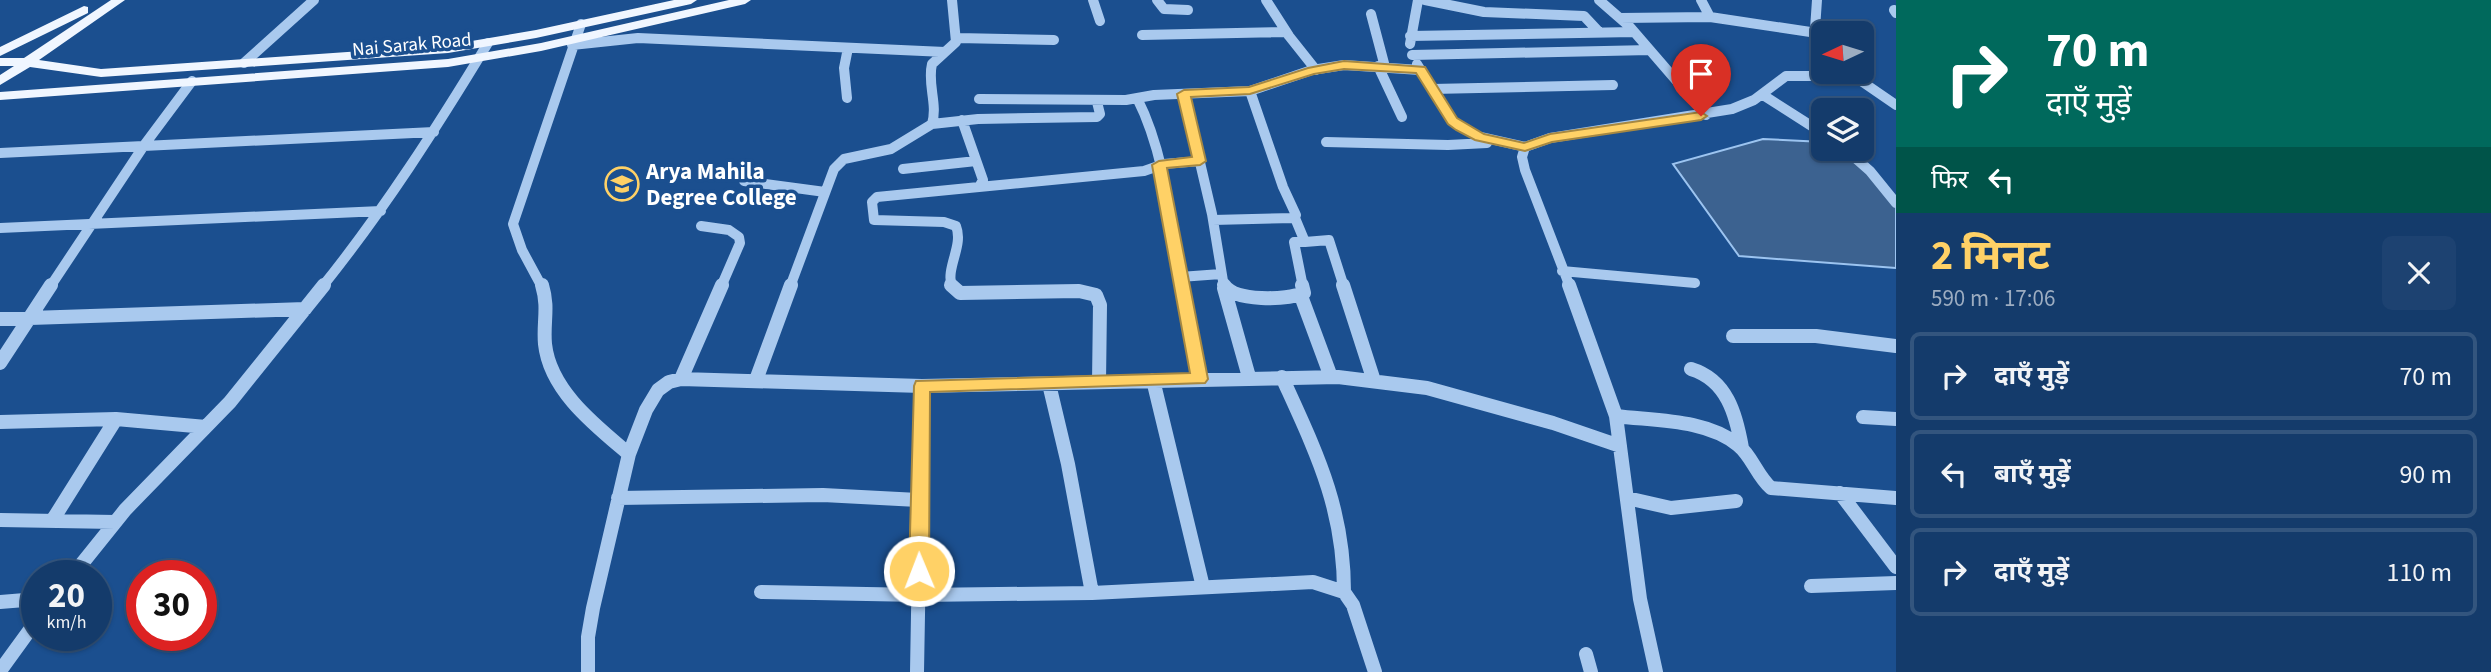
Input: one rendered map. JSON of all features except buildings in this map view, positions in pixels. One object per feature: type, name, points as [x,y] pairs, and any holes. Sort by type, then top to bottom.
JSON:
[{"type":"main road","points":[[0,52],[119,0]]},
{"type":"main road","name":"Nai Sarak Road","points":[[0,96],[415,66],[480,58],[573,42],[671,11],[691,0]]},
{"type":"main road","name":"Nai Sarak Road","points":[[0,62],[32,61],[102,74],[418,52],[488,43],[581,24],[745,0]]},
{"type":"main road","points":[[0,81],[32,61],[101,6]]},
{"type":"street","points":[[244,63],[314,0]]},
{"type":"street","points":[[932,124],[936,109],[931,68],[937,57],[955,46],[957,38],[952,0]]},
{"type":"street","points":[[1093,0],[1100,21]]},
{"type":"street","points":[[1157,0],[1164,9],[1188,10]]},
{"type":"street","points":[[1266,0],[1286,32],[1316,70]]},
{"type":"street","points":[[1418,0],[1409,36],[1412,55],[1452,121],[1480,138],[1525,147],[1550,138],[1732,109],[1763,94],[1786,76],[1811,75]]},
{"type":"street","points":[[1425,0],[1484,12],[1584,16],[1599,32]]},
{"type":"street","points":[[1599,0],[1634,32],[1706,115]]},
{"type":"street","points":[[1701,0],[1710,17]]},
{"type":"street","points":[[1816,0],[1817,21]]},
{"type":"street","points":[[1371,14],[1382,66],[1402,117]]},
{"type":"street","points":[[1620,18],[1710,17],[1811,32]]},
{"type":"street","points":[[581,24],[513,224],[522,250],[547,301],[545,345],[556,380],[594,424],[629,454]]},
{"type":"street","points":[[1142,35],[1286,32]]},
{"type":"street","points":[[1409,36],[1634,32]]},
{"type":"street","points":[[573,42],[638,38],[945,52]]},
{"type":"street","points":[[957,38],[1054,40]]},
{"type":"street","points":[[85,560],[115,522],[258,370],[381,211],[434,132],[488,43]]},
{"type":"street","points":[[847,98],[844,68],[848,48]]},
{"type":"street","points":[[1412,55],[1650,50]]},
{"type":"street","points":[[979,99],[1097,102],[1250,90],[1316,70],[1344,65],[1420,70]]},
{"type":"street","points":[[0,363],[91,223],[192,81]]},
{"type":"street","points":[[1865,84],[1896,105]]},
{"type":"street","points":[[1432,89],[1613,85]]},
{"type":"street","points":[[1250,90],[1283,187],[1295,210],[1294,218],[1305,242]]},
{"type":"street","points":[[1184,94],[1213,220],[1224,288],[1249,377]]},
{"type":"street","points":[[1763,94],[1811,125]]},
{"type":"street","points":[[1137,98],[1149,122],[1159,165],[1199,379]]},
{"type":"street","points":[[756,380],[838,163],[891,149],[932,124],[962,120],[1097,117],[1100,114],[1097,102]]},
{"type":"street","points":[[962,120],[983,180],[979,187]]},
{"type":"street","points":[[0,153],[434,132]]},
{"type":"street","points":[[1326,142],[1448,145],[1501,142]]},
{"type":"street","points":[[1525,147],[1522,156],[1525,170],[1602,370],[1616,416],[1640,599],[1656,672]]},
{"type":"street","points":[[903,169],[976,161]]},
{"type":"street","points":[[1099,382],[1100,305],[1096,295],[1079,291],[960,293],[951,286],[950,279],[960,236],[956,226],[944,222],[874,220],[872,202],[877,197],[1144,171],[1156,169],[1159,165],[1200,161]]},
{"type":"street","points":[[1859,161],[1896,204]]},
{"type":"street","points":[[744,181],[825,192]]},
{"type":"street","points":[[0,228],[381,211]]},
{"type":"street","points":[[1213,220],[1294,218]]},
{"type":"street","points":[[681,379],[740,243],[735,233],[701,226]]},
{"type":"street","points":[[1301,296],[1304,287],[1294,242],[1329,240],[1374,381]]},
{"type":"street","points":[[1562,271],[1695,283]]},
{"type":"street","points":[[1180,277],[1221,274]]},
{"type":"street","points":[[1224,288],[1230,293],[1250,296],[1301,296]]},
{"type":"street","points":[[1301,296],[1331,377]]},
{"type":"street","points":[[0,319],[305,309]]},
{"type":"street","points":[[1732,336],[1816,336],[1896,346]]},
{"type":"street","points":[[1691,369],[1703,371],[1715,380],[1733,411],[1742,448],[1759,477],[1771,488],[1896,498]]},
{"type":"street","points":[[1282,377],[1331,488],[1339,513],[1343,533],[1344,592],[1353,605],[1375,672]]},
{"type":"street","points":[[586,670],[593,608],[629,454],[646,410],[658,390],[681,379],[922,386],[1331,377],[1427,388],[1501,407],[1620,446]]},
{"type":"street","points":[[1153,380],[1203,587]]},
{"type":"street","points":[[1049,384],[1068,464],[1093,593]]},
{"type":"street","points":[[917,672],[922,386]]},
{"type":"street","points":[[1616,416],[1709,430],[1732,440],[1742,448]]},
{"type":"street","points":[[1863,417],[1896,419]]},
{"type":"street","points":[[0,422],[116,419],[206,427]]},
{"type":"street","points":[[52,522],[116,419]]},
{"type":"street","points":[[1840,493],[1896,567]]},
{"type":"street","points":[[618,498],[823,495],[918,500]]},
{"type":"street","points":[[1627,498],[1671,508],[1736,501]]},
{"type":"street","points":[[0,520],[115,522]]},
{"type":"street","points":[[761,592],[919,595],[1093,593],[1314,582],[1344,592]]},
{"type":"street","points":[[1811,586],[1896,583]]},
{"type":"street","points":[[0,602],[21,600]]},
{"type":"street","points":[[0,671],[21,642]]},
{"type":"street","points":[[1586,654],[1591,672]]},
{"type":"water","points":[[1763,139],[1811,141],[1811,161],[1859,161],[1896,202],[1896,268],[1739,256],[1673,164]]},
{"type":"place","name":"Arya Mahila Degree College","points":[[622,184]]},
{"type":"route","points":[[919,571],[918,500],[921,476],[922,386],[1199,379],[1159,165],[1200,161],[1184,94],[1250,90],[1312,70],[1344,65],[1420,70],[1452,121],[1460,128],[1480,138],[1525,147],[1550,138],[1701,116]]}]
